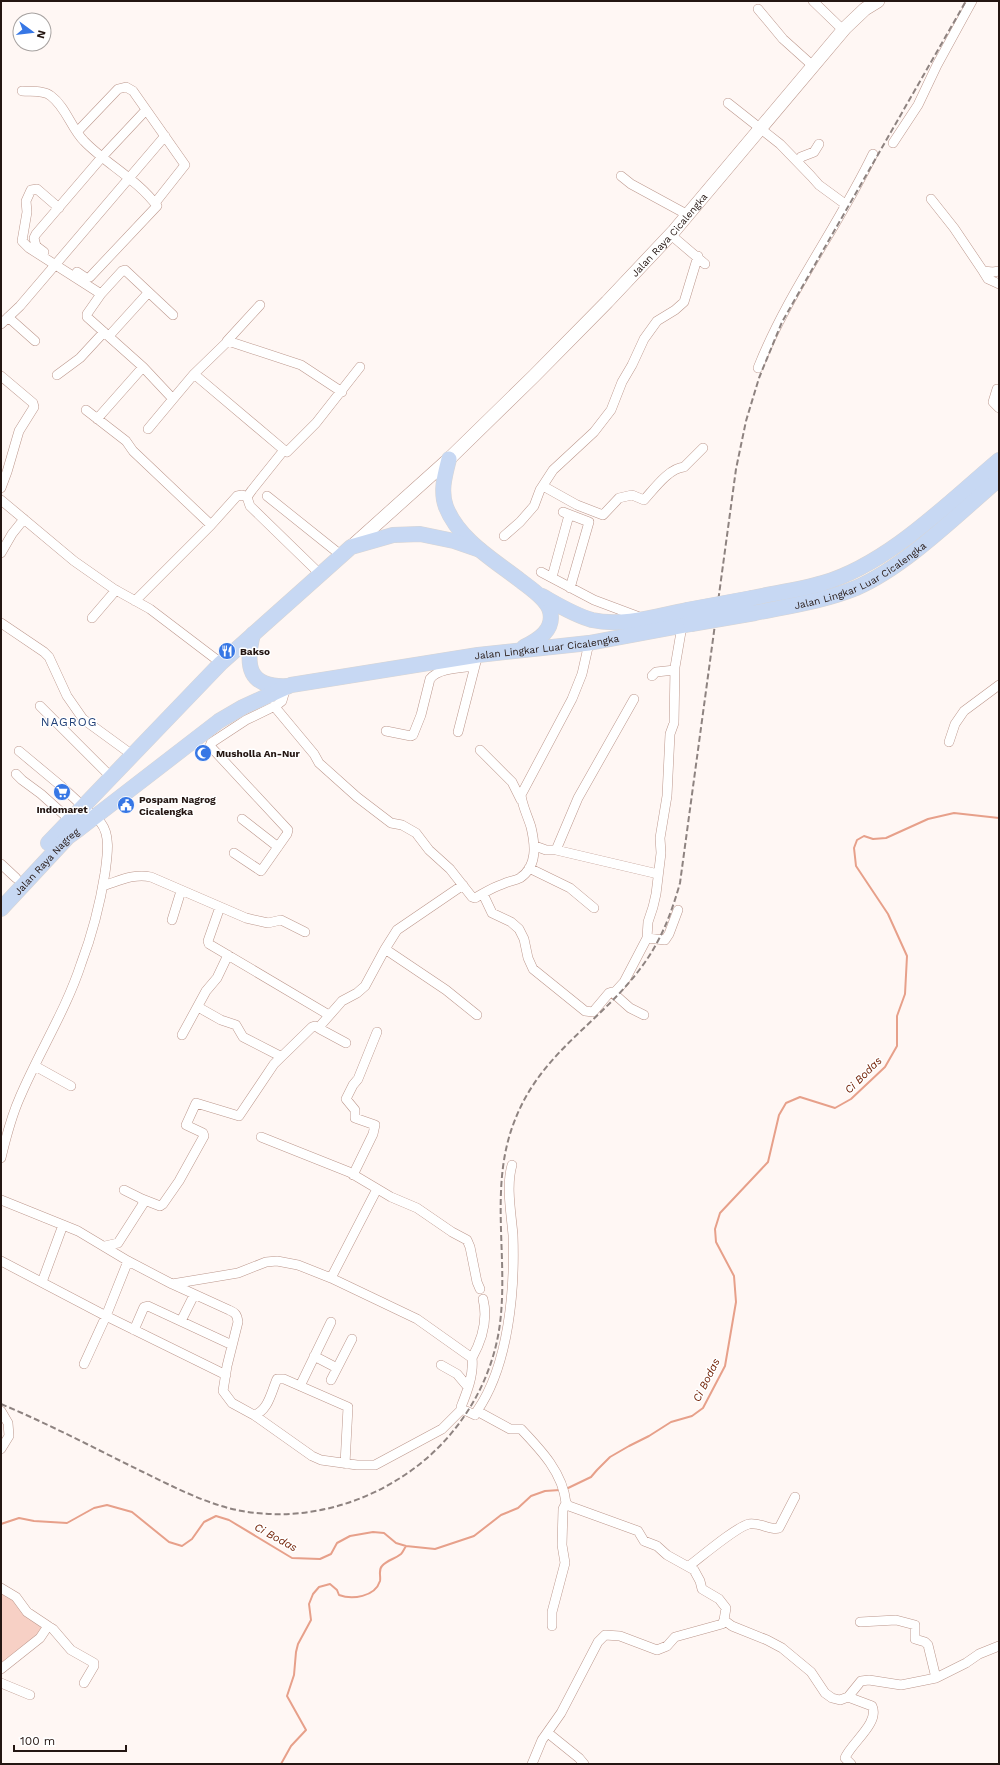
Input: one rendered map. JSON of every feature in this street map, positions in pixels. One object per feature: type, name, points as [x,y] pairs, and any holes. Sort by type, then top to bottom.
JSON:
[{"type":"highway","points":[[449,459],[444,480],[443,495],[446,506],[461,532],[480,550],[536,592],[550,610],[551,618],[547,631],[541,638],[518,651]]},
{"type":"highway","name":"Jalan Lingkar Luar Cicalengka","points":[[95,817],[219,721],[243,707],[289,686],[476,661],[518,651],[589,643],[686,625],[754,605],[855,571],[896,546],[999,460]]},
{"type":"highway","name":"Jalan Lingkar Luar Cicalengka","points":[[536,592],[563,609],[591,620],[613,622],[645,619],[687,610],[804,603],[856,588],[879,576],[922,544],[999,479]]},
{"type":"highway","points":[[346,552],[393,535],[420,534],[448,540],[480,550]]},
{"type":"highway","name":"Jalan Raya Nagreg","points":[[1,894],[132,754],[221,663],[346,552]]},
{"type":"highway","points":[[253,634],[249,652],[249,665],[254,675],[264,684],[289,686]]},
{"type":"highway","name":"Jalan Raya Nagreg","points":[[1,909],[68,838],[95,817]]},
{"type":"main road","name":"Jalan Raya Cicalengka","points":[[346,552],[449,459],[544,366],[671,235],[843,30],[855,18],[878,1]]},
{"type":"street","points":[[813,1],[843,30]]},
{"type":"street","points":[[893,143],[918,105],[940,59],[972,1]]},
{"type":"street","points":[[758,9],[784,40],[813,66]]},
{"type":"street","points":[[77,132],[118,89],[122,87],[130,88],[185,165],[155,203]]},
{"type":"street","points":[[22,91],[40,92],[50,95],[56,100],[84,141],[102,157],[129,177],[155,203],[157,207],[90,277],[86,278],[29,248],[22,241],[28,212],[26,201],[31,190],[37,189],[59,208]]},
{"type":"street","points":[[728,103],[761,128],[798,162],[819,186],[845,204]]},
{"type":"street","points":[[101,294],[56,262],[36,246],[34,242],[36,234],[102,157],[146,110]]},
{"type":"street","points":[[1,324],[20,306],[165,136]]},
{"type":"street","points":[[798,162],[801,157],[814,152],[819,144]]},
{"type":"street","points":[[758,368],[788,304],[872,154]]},
{"type":"street","points":[[621,176],[631,184],[688,215]]},
{"type":"street","points":[[931,199],[954,228],[988,279],[999,284]]},
{"type":"street","points":[[671,235],[698,256],[705,264]]},
{"type":"street","points":[[504,536],[520,522],[534,506],[543,486],[553,470],[594,432],[611,410],[621,384],[644,339],[655,323],[675,310],[684,302],[698,256]]},
{"type":"street","points":[[173,399],[143,367],[88,317],[87,314],[101,294],[124,270],[174,315]]},
{"type":"street","points":[[983,271],[999,271]]},
{"type":"street","points":[[57,375],[80,358],[148,293]]},
{"type":"street","points":[[148,429],[194,374],[260,305]]},
{"type":"street","points":[[8,317],[35,341]]},
{"type":"street","points":[[227,341],[301,365],[342,392]]},
{"type":"street","points":[[97,419],[143,367]]},
{"type":"street","points":[[194,374],[287,452],[316,423],[342,392],[360,367]]},
{"type":"street","points":[[1,376],[33,403],[34,406],[19,431],[1,488]]},
{"type":"street","points":[[997,389],[993,402],[999,408]]},
{"type":"street","points":[[86,410],[126,441],[133,451],[211,525]]},
{"type":"street","points":[[543,486],[577,505],[603,515],[619,498],[632,495],[644,500],[662,480],[678,468],[684,467],[703,448]]},
{"type":"street","points":[[247,497],[284,450]]},
{"type":"street","points":[[135,601],[211,525],[237,496],[242,495],[247,497]]},
{"type":"street","points":[[268,496],[346,552]]},
{"type":"street","points":[[247,497],[250,506],[321,575]]},
{"type":"street","points":[[1,500],[74,561],[116,590],[150,609],[221,663]]},
{"type":"street","points":[[552,578],[566,513],[588,522],[570,588]]},
{"type":"street","points":[[1,553],[12,534],[24,519]]},
{"type":"street","points":[[541,572],[594,600],[645,619]]},
{"type":"street","points":[[92,618],[116,590]]},
{"type":"street","points":[[1,623],[49,657],[67,696],[83,719],[132,754]]},
{"type":"street","points":[[483,894],[492,912],[511,922],[520,929],[528,958],[533,969],[585,1011],[590,1013],[593,1012],[609,993],[614,993],[624,982],[647,938],[648,922],[654,907],[661,853],[660,838],[667,796],[670,734],[674,722],[675,670],[686,625]]},
{"type":"street","points":[[521,800],[523,791],[572,699],[582,674],[589,643]]},
{"type":"street","points":[[386,731],[411,736],[413,735],[421,715],[432,675],[476,661]]},
{"type":"street","points":[[458,732],[476,661]]},
{"type":"street","points":[[652,676],[656,672],[675,670]]},
{"type":"street","points":[[949,742],[955,724],[964,711],[999,685]]},
{"type":"street","points":[[234,853],[261,871],[287,834],[287,827],[210,746],[211,743],[246,720],[282,701],[289,686]]},
{"type":"street","points":[[556,850],[578,798],[634,699]]},
{"type":"street","points":[[40,706],[111,777]]},
{"type":"street","points":[[274,706],[314,754],[319,763],[357,797],[391,823],[402,825],[416,833],[474,897],[520,878],[534,857],[535,846],[528,815],[512,782],[480,750]]},
{"type":"street","points":[[1,1158],[16,1105],[81,965],[103,886],[107,860],[106,830],[84,806],[39,766],[19,751]]},
{"type":"street","points":[[16,774],[42,794],[70,820]]},
{"type":"street","points":[[242,819],[278,847]]},
{"type":"street","points":[[535,846],[546,850],[556,850],[658,874]]},
{"type":"street","points":[[1,864],[16,878]]},
{"type":"street","points":[[528,868],[570,888],[590,902],[594,908]]},
{"type":"street","points":[[103,886],[137,875],[143,875],[258,921],[272,923],[281,920],[305,932]]},
{"type":"street","points":[[320,1029],[320,1026],[342,1001],[357,993],[365,986],[397,930],[464,885]]},
{"type":"street","points":[[172,920],[181,891]]},
{"type":"street","points":[[220,907],[208,943],[329,1015]]},
{"type":"street","points":[[647,938],[665,940],[669,934],[678,910]]},
{"type":"street","points":[[385,949],[446,990],[477,1015]]},
{"type":"street","points":[[182,1035],[206,991],[217,978],[228,955]]},
{"type":"street","points":[[614,993],[630,1008],[644,1015]]},
{"type":"street","points":[[198,1007],[221,1020],[236,1025],[243,1037],[280,1056]]},
{"type":"street","points":[[124,1190],[160,1206],[176,1186],[204,1136],[202,1133],[186,1125],[196,1103],[239,1116],[268,1071],[280,1056],[312,1027],[315,1026],[346,1043]]},
{"type":"street","points":[[353,1174],[373,1134],[375,1125],[355,1118],[355,1110],[346,1099],[353,1084],[358,1079],[377,1032]]},
{"type":"street","points":[[35,1066],[72,1086]]},
{"type":"street","points":[[261,1137],[353,1174],[394,1199],[417,1208],[452,1232],[467,1240],[480,1289]]},
{"type":"street","points":[[462,1409],[475,1415],[484,1401],[494,1374],[509,1321],[513,1273],[510,1188],[512,1165]]},
{"type":"street","points":[[331,1278],[377,1189]]},
{"type":"street","points":[[105,1246],[118,1243],[143,1204],[142,1199]]},
{"type":"street","points":[[1,1200],[78,1231],[128,1261],[172,1284],[235,1313],[238,1322],[223,1393],[232,1402],[254,1415],[312,1456],[321,1460],[368,1466],[383,1462],[442,1429],[462,1409],[461,1407],[468,1387],[473,1363],[472,1358],[478,1347],[484,1328],[486,1312],[484,1299]]},
{"type":"street","points":[[42,1282],[63,1225]]},
{"type":"street","points":[[1,1261],[106,1316],[226,1375]]},
{"type":"street","points":[[84,1364],[106,1316],[128,1261]]},
{"type":"street","points":[[172,1284],[238,1273],[266,1262],[277,1261],[298,1265],[331,1278],[417,1319],[472,1358]]},
{"type":"street","points":[[182,1321],[194,1295]]},
{"type":"street","points":[[134,1330],[145,1306],[182,1321],[232,1345]]},
{"type":"street","points":[[300,1386],[331,1322]]},
{"type":"street","points":[[331,1380],[352,1339]]},
{"type":"street","points":[[314,1356],[337,1368]]},
{"type":"street","points":[[441,1365],[457,1374],[468,1387]]},
{"type":"street","points":[[254,1415],[261,1413],[266,1406],[277,1379],[284,1379],[348,1407],[345,1464]]},
{"type":"street","points":[[1,1411],[8,1423],[9,1436],[2,1448]]},
{"type":"street","points":[[477,1411],[510,1429],[522,1428],[555,1469],[569,1506],[638,1531],[644,1541],[657,1546],[678,1561],[689,1566],[697,1575],[702,1589],[725,1605],[727,1612],[722,1624],[675,1637],[667,1646],[657,1650],[620,1636],[605,1635],[601,1638],[532,1764]]},
{"type":"street","points":[[689,1566],[725,1538],[746,1525],[764,1525],[774,1529],[779,1528],[795,1497]]},
{"type":"street","points":[[552,1626],[554,1605],[565,1563],[562,1547],[563,1509],[566,1499]]},
{"type":"street","points":[[1,1588],[16,1597],[27,1612],[53,1629],[71,1650],[95,1664],[84,1683]]},
{"type":"street","points":[[724,1620],[732,1626],[767,1640],[798,1660],[811,1672],[825,1693],[832,1698],[840,1700],[848,1697],[861,1681],[869,1680],[901,1685],[936,1678],[966,1663],[979,1654],[999,1646]]},
{"type":"street","points":[[860,1622],[896,1620],[915,1624],[914,1639],[925,1642],[928,1645],[936,1678]]},
{"type":"street","points":[[1,1669],[40,1638],[48,1626]]},
{"type":"street","points":[[1,1683],[30,1695]]},
{"type":"street","points":[[845,1762],[847,1752],[872,1721],[874,1713],[872,1706],[848,1697]]},
{"type":"street","points":[[548,1733],[579,1758],[584,1764]]},
{"type":"shaded area","points":[[1,1588],[48,1626],[1,1669]]},
{"type":"waterway","name":"Ci Bodas","points":[[566,1489],[591,1477],[610,1457],[671,1422],[692,1416],[703,1408],[725,1366],[736,1302],[734,1276],[716,1242],[715,1229],[720,1213],[768,1162],[779,1115],[786,1103],[800,1097],[835,1108],[851,1099],[885,1067],[897,1046],[897,1016],[905,994],[907,956],[888,914],[856,866],[854,848],[857,840],[864,836],[873,839],[886,838],[928,819],[954,813],[999,818]]},
{"type":"waterway","name":"Ci Bodas","points":[[1,1524],[19,1518],[34,1521],[67,1523],[94,1508],[107,1505],[132,1512],[169,1542],[182,1546],[192,1539],[204,1522],[216,1516],[229,1520],[292,1558],[320,1559],[331,1554],[337,1543],[350,1536],[373,1532],[384,1533],[396,1543],[406,1546],[435,1549],[474,1536],[501,1515],[518,1508],[531,1496],[545,1491],[560,1490]]},
{"type":"waterway","points":[[281,1764],[291,1746],[306,1730],[287,1696],[294,1675],[298,1644],[311,1620],[309,1604],[313,1594],[319,1587],[330,1584],[337,1590],[339,1595],[356,1597],[368,1594],[373,1591],[380,1581],[380,1571],[382,1566],[386,1562],[401,1554],[406,1546]]},
{"type":"railway","points":[[1,1404],[55,1428],[191,1495],[229,1508],[265,1514],[311,1512],[334,1507],[377,1491],[416,1467],[431,1454],[458,1425],[479,1392],[487,1374],[498,1336],[502,1283],[502,1177],[506,1151],[513,1125],[524,1100],[538,1078],[553,1059],[623,989],[647,959],[664,928],[680,883],[736,469],[746,421],[759,378],[782,322],[966,1]]},
{"type":"place","name":"Bakso","points":[[227,651]]},
{"type":"place","name":"Musholla An-Nur","points":[[203,753]]},
{"type":"place","name":"Indomaret","points":[[62,792]]},
{"type":"place","name":"Pospam Nagrog Cicalengka","points":[[126,805]]},
{"type":"district","name":"NAGROG","points":[[69,722]]}]
